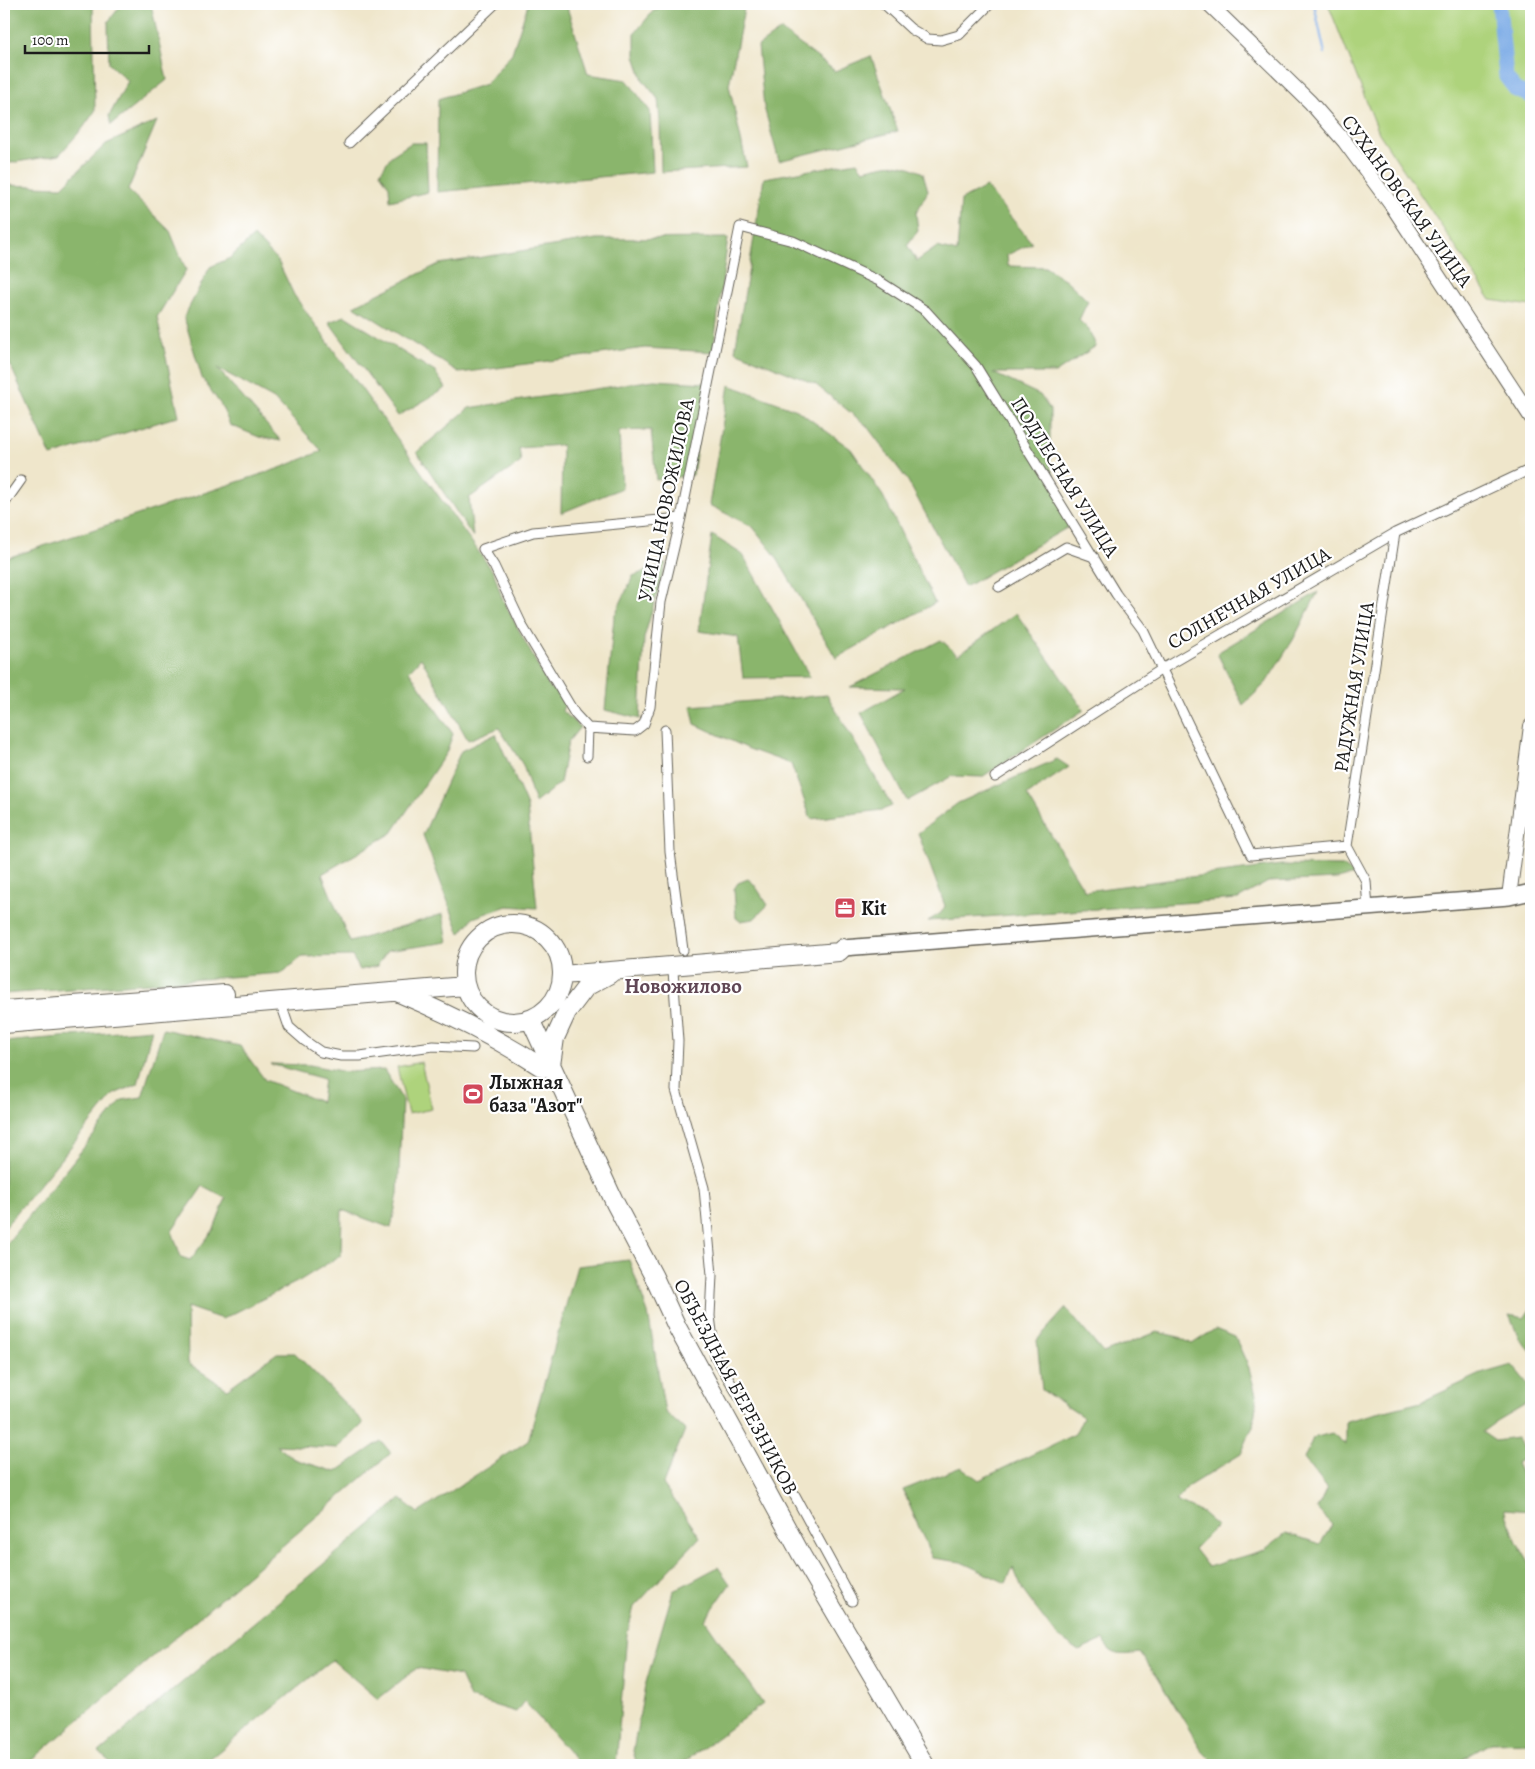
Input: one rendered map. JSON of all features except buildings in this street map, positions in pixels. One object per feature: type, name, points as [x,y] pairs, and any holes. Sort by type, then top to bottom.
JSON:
[{"type":"highway","points":[[512,924],[528,926],[542,934],[553,945],[560,960],[562,971],[561,984],[554,999],[544,1011],[525,1020],[498,1020],[483,1013],[472,1001],[464,981],[467,954],[476,941],[496,927],[512,924]]},
{"type":"highway","points":[[562,971],[616,970],[839,952],[843,948]]},
{"type":"highway","points":[[562,971],[843,948]]},
{"type":"highway","points":[[396,992],[450,1014],[547,1066],[555,1038],[567,1012],[586,987],[616,970]]},
{"type":"highway","points":[[4,1010],[423,978],[464,981]]},
{"type":"highway","points":[[4,1024],[396,992],[464,981]]},
{"type":"highway","name":"ОБЪЕЗДНАЯ БЕРЕЗНИКОВ","points":[[525,1020],[679,1344],[783,1540],[917,1765]]},
{"type":"highway","name":"ОБЪЕЗДНАЯ БЕРЕЗНИКОВ","points":[[547,1066],[615,1203],[654,1276],[677,1327],[802,1556],[925,1765]]},
{"type":"main road","points":[[843,948],[1368,909],[1508,897],[1531,892]]},
{"type":"street","points":[[349,143],[495,4]]},
{"type":"street","points":[[884,4],[911,29],[928,39],[942,40],[959,35],[990,4]]},
{"type":"street","name":"СУХАНОВСКАЯ УЛИЦА","points":[[1209,4],[1310,102],[1345,142],[1392,207],[1531,417]]},
{"type":"street","name":"УЛИЦА НОВОЖИЛОВА","points":[[588,728],[635,730],[644,724],[650,707],[661,602],[681,518],[740,227]]},
{"type":"street","name":"ПОДЛЕСНАЯ УЛИЦА","points":[[740,227],[793,241],[879,281],[926,311],[976,366],[1116,594],[1143,630],[1252,855],[1347,846]]},
{"type":"street","name":"СОЛНЕЧНАЯ УЛИЦА","points":[[995,778],[1162,669],[1396,533],[1531,469]]},
{"type":"street","points":[[4,504],[21,480]]},
{"type":"street","points":[[587,756],[588,728],[575,714],[523,627],[494,566],[483,549],[533,532],[681,518]]},
{"type":"street","name":"РАДУЖНАЯ УЛИЦА","points":[[1347,846],[1396,533]]},
{"type":"street","points":[[999,588],[1066,546],[1094,557]]},
{"type":"street","points":[[1508,897],[1531,726]]},
{"type":"street","points":[[665,730],[670,852],[683,950]]},
{"type":"street","points":[[1347,846],[1366,881],[1368,909]]},
{"type":"street","points":[[673,971],[678,1042],[676,1090],[704,1188],[712,1275],[710,1316],[715,1356],[765,1441],[852,1601]]},
{"type":"street","points":[[280,1001],[290,1027],[321,1052],[341,1056],[360,1056],[434,1046],[473,1048]]},
{"type":"green space","points":[[4,4],[93,4],[95,111],[59,155],[4,164]]},
{"type":"green space","points":[[122,4],[151,4],[167,80],[111,125],[109,116],[128,81],[109,64],[108,22]]},
{"type":"green space","points":[[528,4],[566,4],[588,74],[627,80],[650,111],[653,172],[437,192],[438,99],[486,84],[512,53]]},
{"type":"green space","points":[[667,4],[745,4],[729,85],[747,167],[661,172],[658,99],[643,80],[635,56],[635,33],[654,10]]},
{"type":"green space","points":[[1328,4],[1531,4],[1531,306],[1491,300],[1379,133]]},
{"type":"green space","points":[[781,30],[835,71],[871,56],[898,131],[779,161],[764,107],[758,46]]},
{"type":"green space","points":[[157,121],[128,190],[170,231],[186,270],[157,317],[179,416],[51,456],[4,351],[4,185],[62,187],[106,144]]},
{"type":"green space","points":[[411,143],[426,143],[428,192],[390,201],[389,186],[380,173],[391,156]]},
{"type":"green space","points":[[857,162],[863,170],[893,164],[907,166],[923,173],[928,191],[916,213],[918,231],[907,245],[917,261],[937,247],[957,252],[961,200],[986,187],[1032,243],[1007,255],[1008,266],[1045,267],[1066,280],[1088,301],[1079,320],[1089,330],[1096,346],[1055,373],[993,373],[1040,395],[1050,410],[1050,465],[1064,501],[1070,526],[965,587],[908,481],[866,425],[815,384],[735,351],[764,178]]},
{"type":"green space","points":[[254,236],[278,261],[294,295],[494,573],[502,598],[549,687],[567,698],[562,711],[580,727],[568,742],[560,783],[535,803],[523,765],[499,728],[468,740],[421,658],[409,671],[453,734],[446,753],[392,833],[322,874],[350,942],[443,914],[448,942],[387,951],[377,966],[360,970],[352,956],[302,957],[282,973],[4,994],[4,559],[280,468],[322,451],[274,399],[217,368],[281,441],[259,437],[230,425],[221,405],[202,378],[184,317],[210,267],[230,258]]},
{"type":"green space","points":[[728,238],[713,352],[645,348],[460,373],[354,306],[439,264],[596,239]]},
{"type":"green space","points":[[345,316],[435,372],[446,388],[398,416],[329,322]]},
{"type":"green space","points":[[654,380],[706,383],[693,475],[656,480],[651,430],[619,431],[622,488],[561,513],[562,445],[519,448],[521,462],[469,498],[473,537],[417,452],[469,408]]},
{"type":"green space","points":[[729,385],[797,410],[851,449],[883,496],[935,603],[836,658],[775,555],[753,527],[709,505]]},
{"type":"green space","points":[[712,535],[743,555],[810,677],[743,678],[738,637],[699,631]]},
{"type":"green space","points":[[666,563],[644,638],[640,719],[605,710],[614,617],[633,576]]},
{"type":"green space","points":[[1318,592],[1293,640],[1266,683],[1243,705],[1217,653]]},
{"type":"green space","points":[[1016,613],[1084,710],[982,777],[952,776],[907,801],[861,713],[905,688],[850,687],[941,640],[958,655]]},
{"type":"green space","points":[[827,695],[892,806],[882,810],[811,819],[791,764],[749,749],[695,724],[691,706]]},
{"type":"green space","points":[[496,734],[527,806],[537,908],[507,906],[473,918],[460,934],[423,835],[461,751]]},
{"type":"green space","points":[[1057,759],[1069,767],[1027,795],[1085,891],[1281,865],[1343,866],[1355,875],[1337,879],[1268,882],[1238,899],[928,921],[941,913],[945,906],[918,833],[958,803]]},
{"type":"green space","points":[[748,879],[754,884],[768,905],[754,919],[740,921],[736,918],[734,889],[738,883]]},
{"type":"green space","points":[[152,1029],[138,1084],[114,1094],[4,1228],[4,1042]]},
{"type":"green space","points":[[163,1029],[240,1046],[265,1080],[321,1102],[324,1079],[270,1064],[310,1065],[346,1072],[384,1070],[402,1099],[398,1194],[391,1228],[342,1210],[341,1255],[299,1281],[222,1319],[187,1307],[188,1363],[227,1389],[277,1353],[295,1353],[364,1423],[338,1448],[276,1445],[294,1459],[336,1472],[381,1441],[391,1453],[26,1765],[4,1765],[4,1247],[122,1100],[142,1097]],"holes":[[[203,1186],[226,1198],[214,1229],[190,1260],[181,1257],[172,1231]]]},
{"type":"green space","points":[[421,1062],[432,1109],[408,1114],[397,1067]]},
{"type":"green space","points":[[629,1260],[648,1313],[665,1412],[685,1430],[663,1484],[700,1537],[634,1607],[627,1634],[616,1765],[580,1765],[524,1701],[516,1712],[470,1698],[460,1676],[417,1668],[378,1699],[332,1660],[202,1765],[113,1765],[99,1752],[401,1499],[418,1513],[528,1441],[577,1266]]},
{"type":"green space","points":[[1066,1308],[1103,1353],[1157,1332],[1179,1337],[1192,1344],[1215,1329],[1235,1337],[1249,1368],[1257,1399],[1253,1426],[1241,1454],[1187,1487],[1176,1501],[1202,1513],[1217,1526],[1194,1549],[1208,1567],[1264,1550],[1286,1533],[1320,1544],[1332,1525],[1317,1509],[1327,1488],[1304,1459],[1313,1438],[1332,1433],[1346,1445],[1346,1421],[1421,1402],[1481,1374],[1512,1365],[1531,1388],[1531,1401],[1482,1432],[1495,1441],[1516,1438],[1529,1456],[1516,1463],[1521,1474],[1531,1472],[1531,1511],[1504,1509],[1517,1542],[1531,1566],[1531,1742],[1490,1743],[1453,1765],[1216,1765],[1203,1752],[1158,1678],[1140,1653],[1123,1655],[1114,1653],[1106,1646],[1103,1640],[1079,1651],[1058,1637],[1023,1591],[1013,1567],[1006,1583],[961,1562],[932,1558],[903,1490],[961,1467],[979,1480],[1075,1434],[1083,1417],[1042,1390],[1037,1340]]},
{"type":"green space","points":[[1531,1308],[1531,1352],[1519,1338],[1509,1315],[1524,1318]]},
{"type":"green space","points":[[718,1567],[730,1584],[705,1620],[763,1704],[680,1765],[637,1765],[633,1751],[645,1686],[673,1591]]},
{"type":"waterway","points":[[1314,4],[1325,54]]},
{"type":"waterway","points":[[1499,4],[1506,77],[1516,90],[1531,96]]},
{"type":"place","name":"Kit","points":[[845,908]]},
{"type":"place","name":"Лыжная база \"Азот\"","points":[[473,1094]]},
{"type":"district","name":"Новожилово","points":[[683,986]]}]
